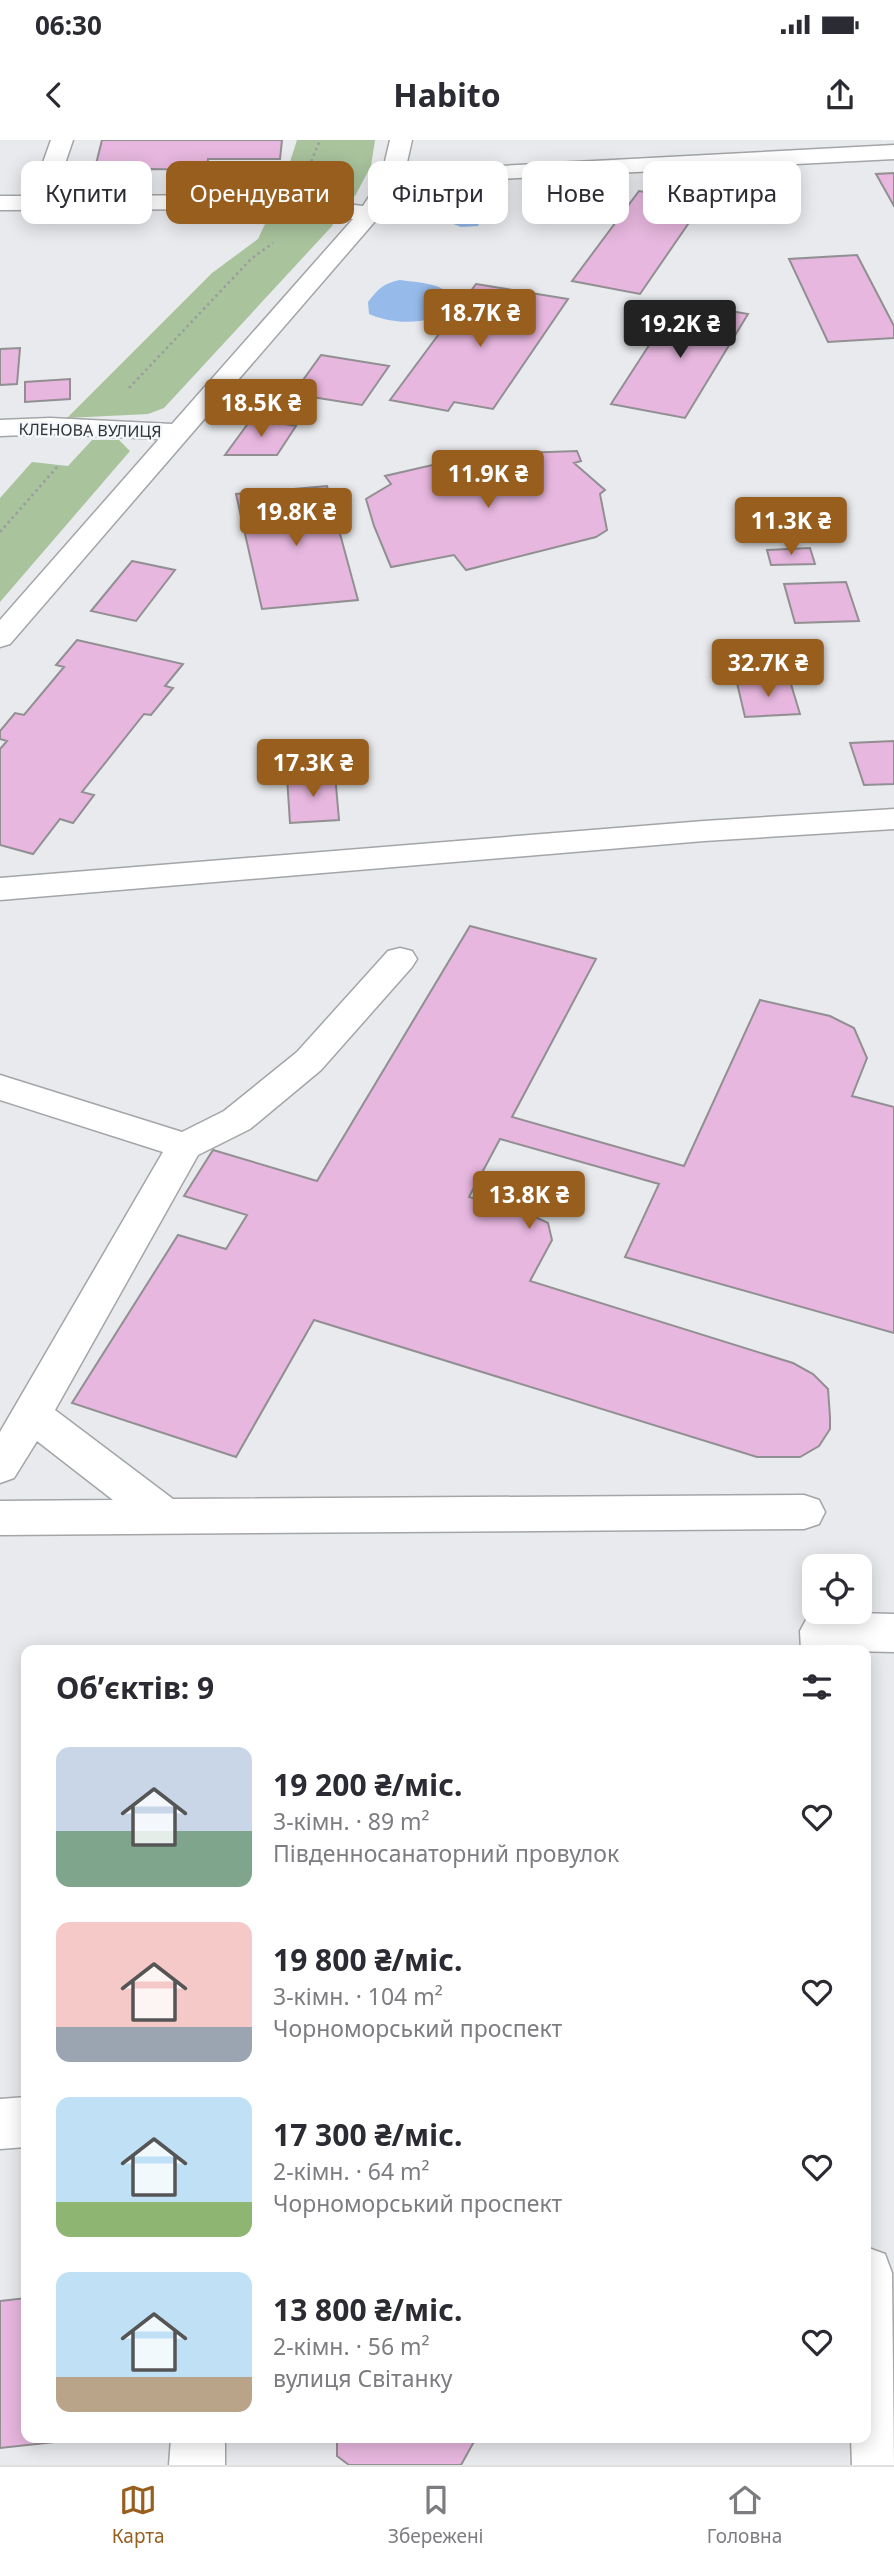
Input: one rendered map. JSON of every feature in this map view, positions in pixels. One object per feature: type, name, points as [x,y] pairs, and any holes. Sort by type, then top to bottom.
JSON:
[{"type":"street","points":[[55,161],[62,140]]},
{"type":"street","points":[[396,161],[401,140]]},
{"type":"street","points":[[508,172],[894,152]]},
{"type":"street","points":[[0,202],[21,201]]},
{"type":"street","points":[[0,638],[368,215]]},
{"type":"street","name":"КЛЕНОВА ВУЛИЦЯ","points":[[0,428],[50,426],[179,432]]},
{"type":"street","points":[[0,889],[690,832],[894,819]]},
{"type":"street","points":[[0,1466],[32,1415],[185,1146],[237,1120],[309,1061],[400,959]]},
{"type":"street","points":[[0,1087],[185,1146]]},
{"type":"street","points":[[32,1415],[165,1517]]},
{"type":"street","points":[[0,1518],[804,1512]]},
{"type":"street","points":[[822,1640],[894,1633]]},
{"type":"street","points":[[0,2124],[21,2122]]},
{"type":"street","points":[[871,2342],[880,2465]]},
{"type":"street","points":[[197,2465],[198,2443]]},
{"type":"path","points":[[0,532],[92,428],[252,258],[284,234],[288,224]]},
{"type":"green space","points":[[297,140],[375,140],[372,161],[368,161],[368,172],[354,196],[354,161],[290,161]]},
{"type":"green space","points":[[265,224],[333,225],[164,408],[148,414],[67,418],[212,273],[258,239]]},
{"type":"green space","points":[[92,440],[119,440],[130,451],[0,602],[0,498],[32,462],[68,466]]},
{"type":"water","points":[[454,224],[479,224],[478,226],[461,227]]},
{"type":"water","points":[[400,280],[429,284],[442,289],[453,298],[453,306],[435,317],[412,322],[379,318],[369,314],[368,302],[375,294],[385,285]]},
{"type":"building","points":[[102,140],[282,140],[280,159],[166,161],[166,169],[152,169],[152,161],[97,161]]},
{"type":"building","points":[[894,173],[894,206],[876,174]]},
{"type":"building","points":[[639,191],[643,192],[643,224],[688,224],[640,294],[572,281],[614,224],[629,224],[629,204]]},
{"type":"building","points":[[857,255],[894,326],[894,338],[828,342],[789,259]]},
{"type":"building","points":[[476,284],[568,299],[493,409],[454,402],[448,411],[390,400]]},
{"type":"building","points":[[677,302],[748,314],[685,418],[611,404]]},
{"type":"building","points":[[20,348],[17,384],[0,385],[0,349]]},
{"type":"building","points":[[321,355],[389,366],[362,405],[293,394]]},
{"type":"building","points":[[70,379],[70,399],[25,402],[25,382]]},
{"type":"building","points":[[252,418],[296,426],[277,455],[225,455]]},
{"type":"building","points":[[577,451],[581,461],[574,463],[605,490],[600,494],[607,530],[596,537],[466,570],[454,555],[391,567],[366,499],[391,484],[385,476],[441,463],[447,470],[520,453]]},
{"type":"building","points":[[327,486],[358,600],[262,609],[236,494]]},
{"type":"building","points":[[810,548],[815,564],[771,565],[767,550]]},
{"type":"building","points":[[132,561],[175,570],[136,621],[91,611]]},
{"type":"building","points":[[846,582],[859,621],[795,623],[784,584]]},
{"type":"building","points":[[77,640],[183,664],[165,686],[173,688],[151,715],[144,714],[82,792],[94,795],[73,823],[60,819],[33,854],[0,845],[0,749],[7,741],[0,739],[0,731],[15,713],[24,715],[64,667],[56,665]]},
{"type":"building","points":[[769,644],[777,674],[721,676],[713,646]]},
{"type":"building","points":[[790,681],[800,714],[745,717],[737,683]]},
{"type":"building","points":[[894,741],[894,784],[864,785],[850,743]]},
{"type":"building","points":[[335,774],[339,820],[290,823],[287,777]]},
{"type":"building","points":[[470,926],[596,959],[512,1117],[684,1166],[760,1000],[830,1016],[854,1028],[867,1058],[852,1096],[894,1107],[894,1333],[625,1257],[659,1184],[500,1139],[469,1197],[531,1215],[548,1223],[552,1240],[530,1281],[793,1363],[813,1374],[828,1389],[830,1429],[819,1446],[800,1457],[757,1457],[314,1320],[236,1457],[72,1403],[178,1235],[226,1249],[247,1215],[184,1196],[213,1150],[317,1181]]},
{"type":"building","points":[[21,2299],[21,2443],[46,2443],[0,2448],[0,2301]]},
{"type":"building","points":[[337,2443],[473,2443],[461,2465],[349,2465],[337,2456]]}]
